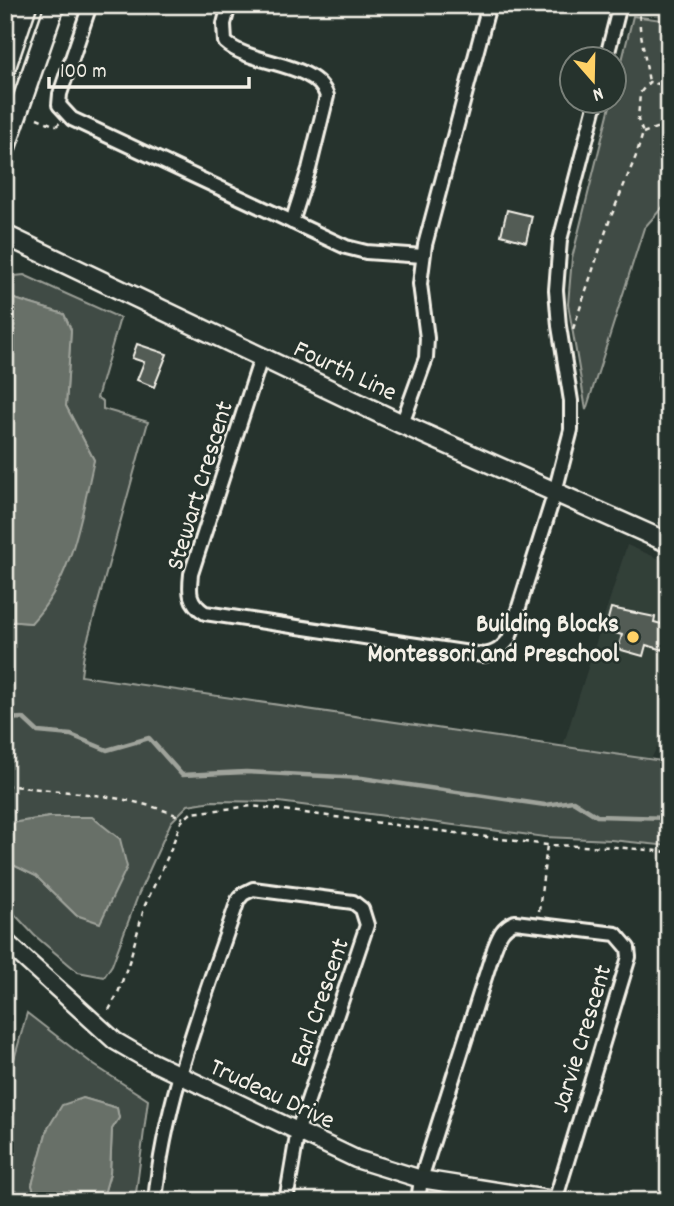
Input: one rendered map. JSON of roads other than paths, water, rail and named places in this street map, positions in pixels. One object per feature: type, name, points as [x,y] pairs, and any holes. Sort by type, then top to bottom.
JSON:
[{"type":"main road","points":[[5,71],[27,5]]},
{"type":"main road","points":[[5,150],[55,5]]},
{"type":"main road","name":"Fourth Line","points":[[5,235],[402,424],[669,543]]},
{"type":"street","points":[[90,5],[60,94],[59,106],[68,116],[356,250],[423,256]]},
{"type":"street","points":[[229,5],[224,24],[225,43],[241,53],[313,76],[324,88],[327,96],[309,169],[292,222]]},
{"type":"street","points":[[402,424],[426,358],[427,338],[420,284],[423,256],[489,5]]},
{"type":"street","points":[[610,46],[620,5]]},
{"type":"street","points":[[555,492],[571,429],[571,401],[556,290],[560,240],[592,116]]},
{"type":"street","name":"Stewart Crescent","points":[[261,358],[191,574],[190,598],[205,613],[483,655],[495,653],[509,639],[555,492]]},
{"type":"street","points":[[669,370],[666,377],[669,386]]},
{"type":"street","name":"Earl Crescent","points":[[179,1075],[238,900],[243,894],[253,889],[269,890],[353,902],[362,909],[367,925],[298,1130]]},
{"type":"street","name":"Jarvie Crescent","points":[[418,1201],[421,1179],[501,932],[515,922],[616,934],[628,948],[629,957],[555,1200]]},
{"type":"street","name":"Trudeau Drive","points":[[6,944],[115,1041],[179,1075],[356,1159],[421,1179],[560,1201]]},
{"type":"street","points":[[155,1201],[157,1174],[179,1075]]},
{"type":"street","points":[[286,1201],[298,1130]]},
{"type":"waterway","points":[[5,719],[23,718],[38,732],[71,735],[107,750],[149,738],[182,775],[246,772],[362,778],[545,805],[573,801],[597,816],[669,818]]},
{"type":"place","name":"Building Blocks Montessori and Preschool","points":[[633,637]]}]
